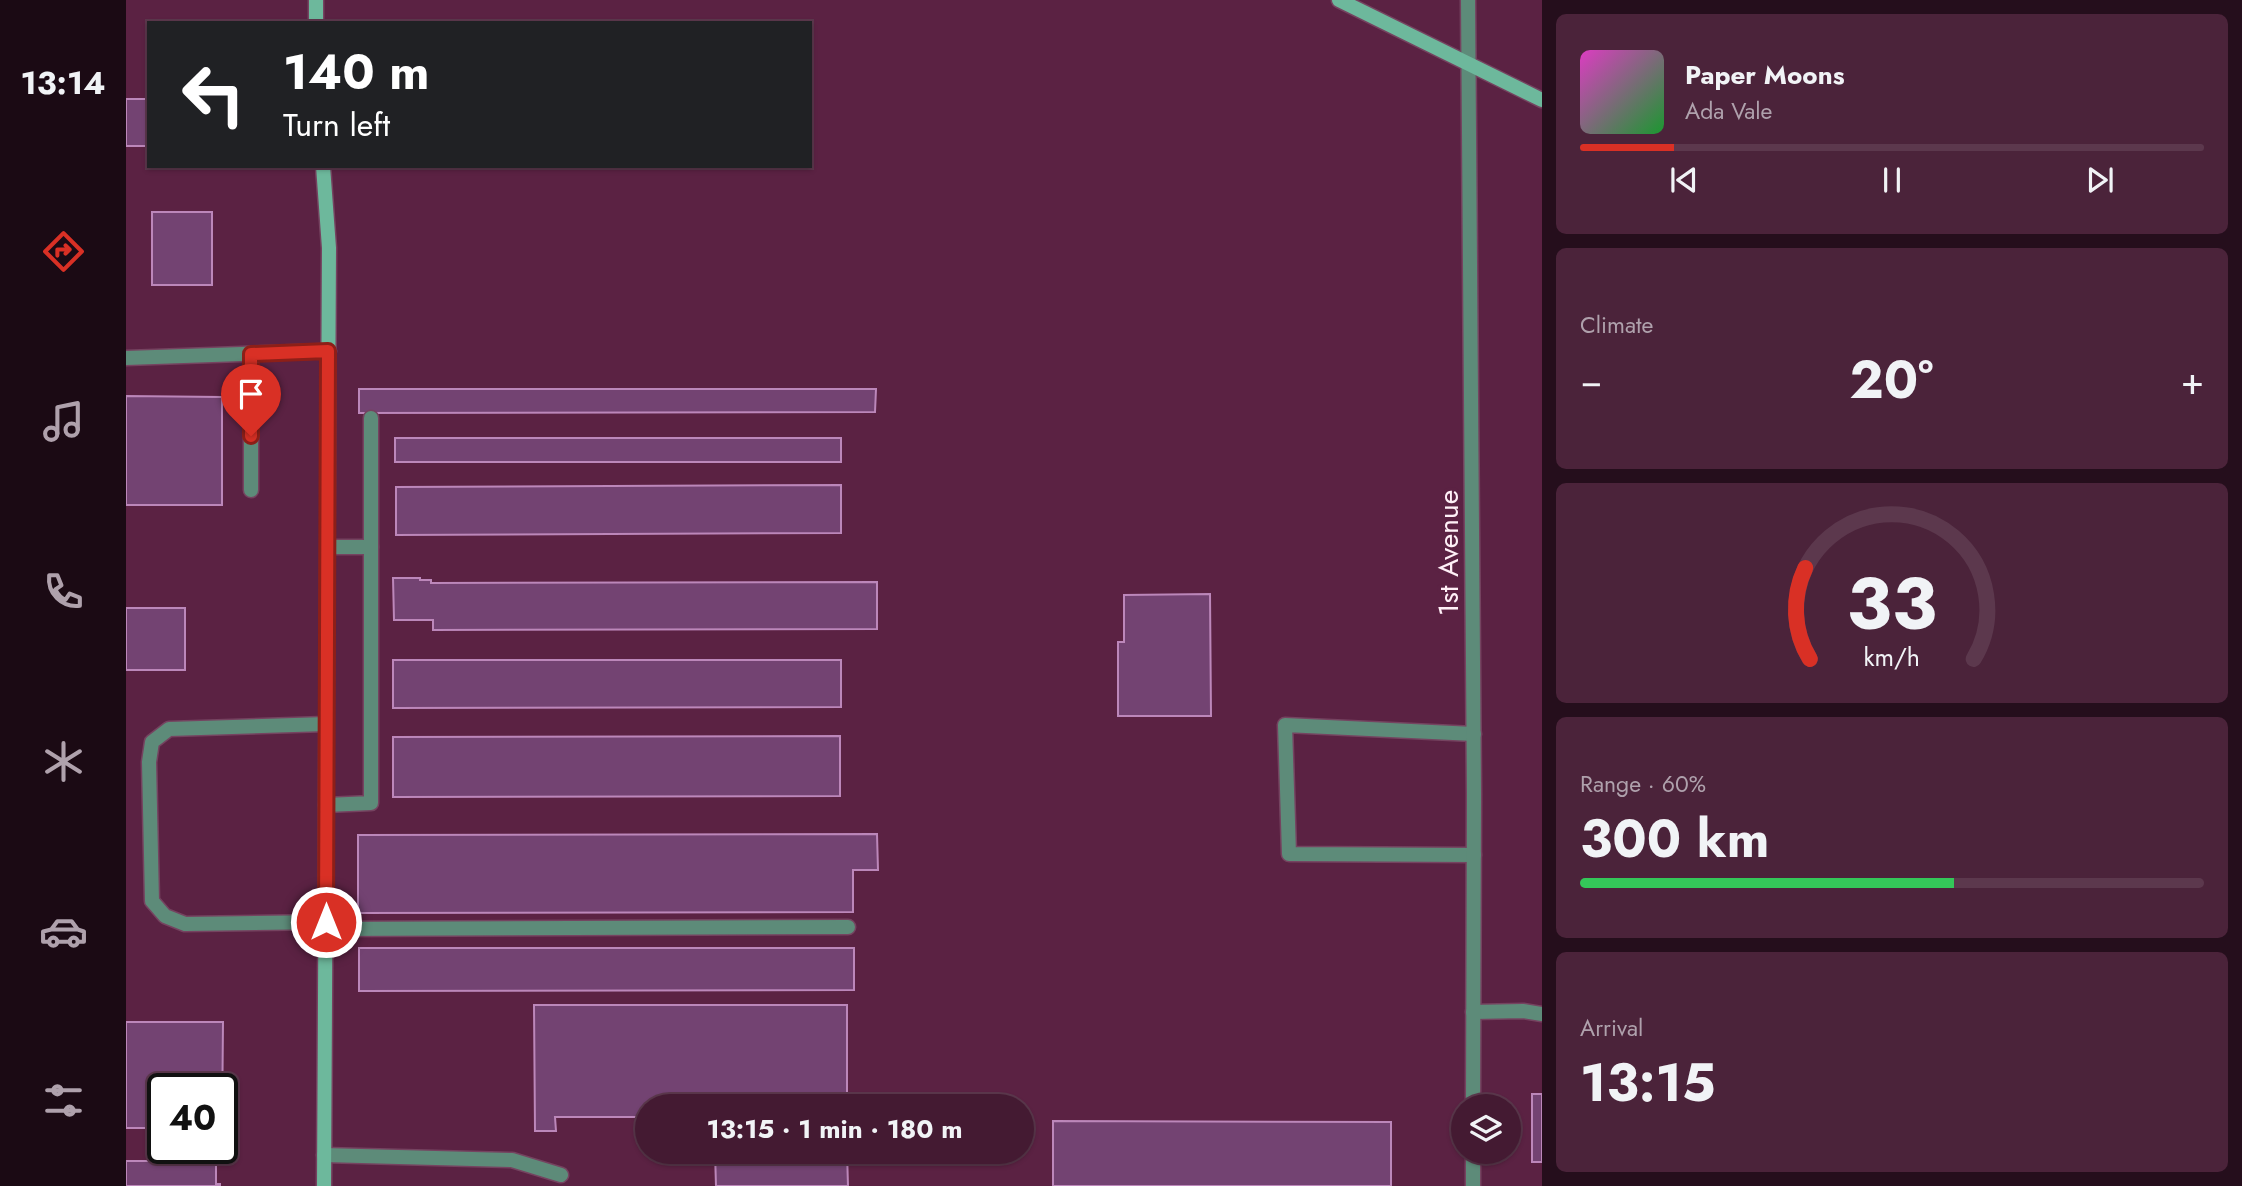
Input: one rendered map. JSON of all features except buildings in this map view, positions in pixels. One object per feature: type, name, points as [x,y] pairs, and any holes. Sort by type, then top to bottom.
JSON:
[{"type":"street","points":[[316,0],[316,21]]},
{"type":"street","points":[[1339,0],[1542,100]]},
{"type":"street","name":"1st Avenue","points":[[1468,0],[1474,734],[1473,1094]]},
{"type":"street","points":[[323,168],[329,248],[324,1186]]},
{"type":"street","points":[[126,358],[328,351]]},
{"type":"street","points":[[251,354],[251,490]]},
{"type":"street","points":[[326,806],[371,803],[371,418]]},
{"type":"street","points":[[328,547],[371,547]]},
{"type":"street","points":[[327,724],[169,729],[152,742],[149,762],[152,901],[165,916],[185,924],[848,927]]},
{"type":"street","points":[[1474,734],[1286,725],[1289,854],[1474,855]]},
{"type":"street","points":[[1473,1012],[1523,1011],[1542,1014]]},
{"type":"street","points":[[324,1155],[512,1160],[561,1175]]},
{"type":"street","points":[[1473,1164],[1473,1186]]},
{"type":"route","points":[[251,436],[251,354],[328,351],[326,922]]}]
